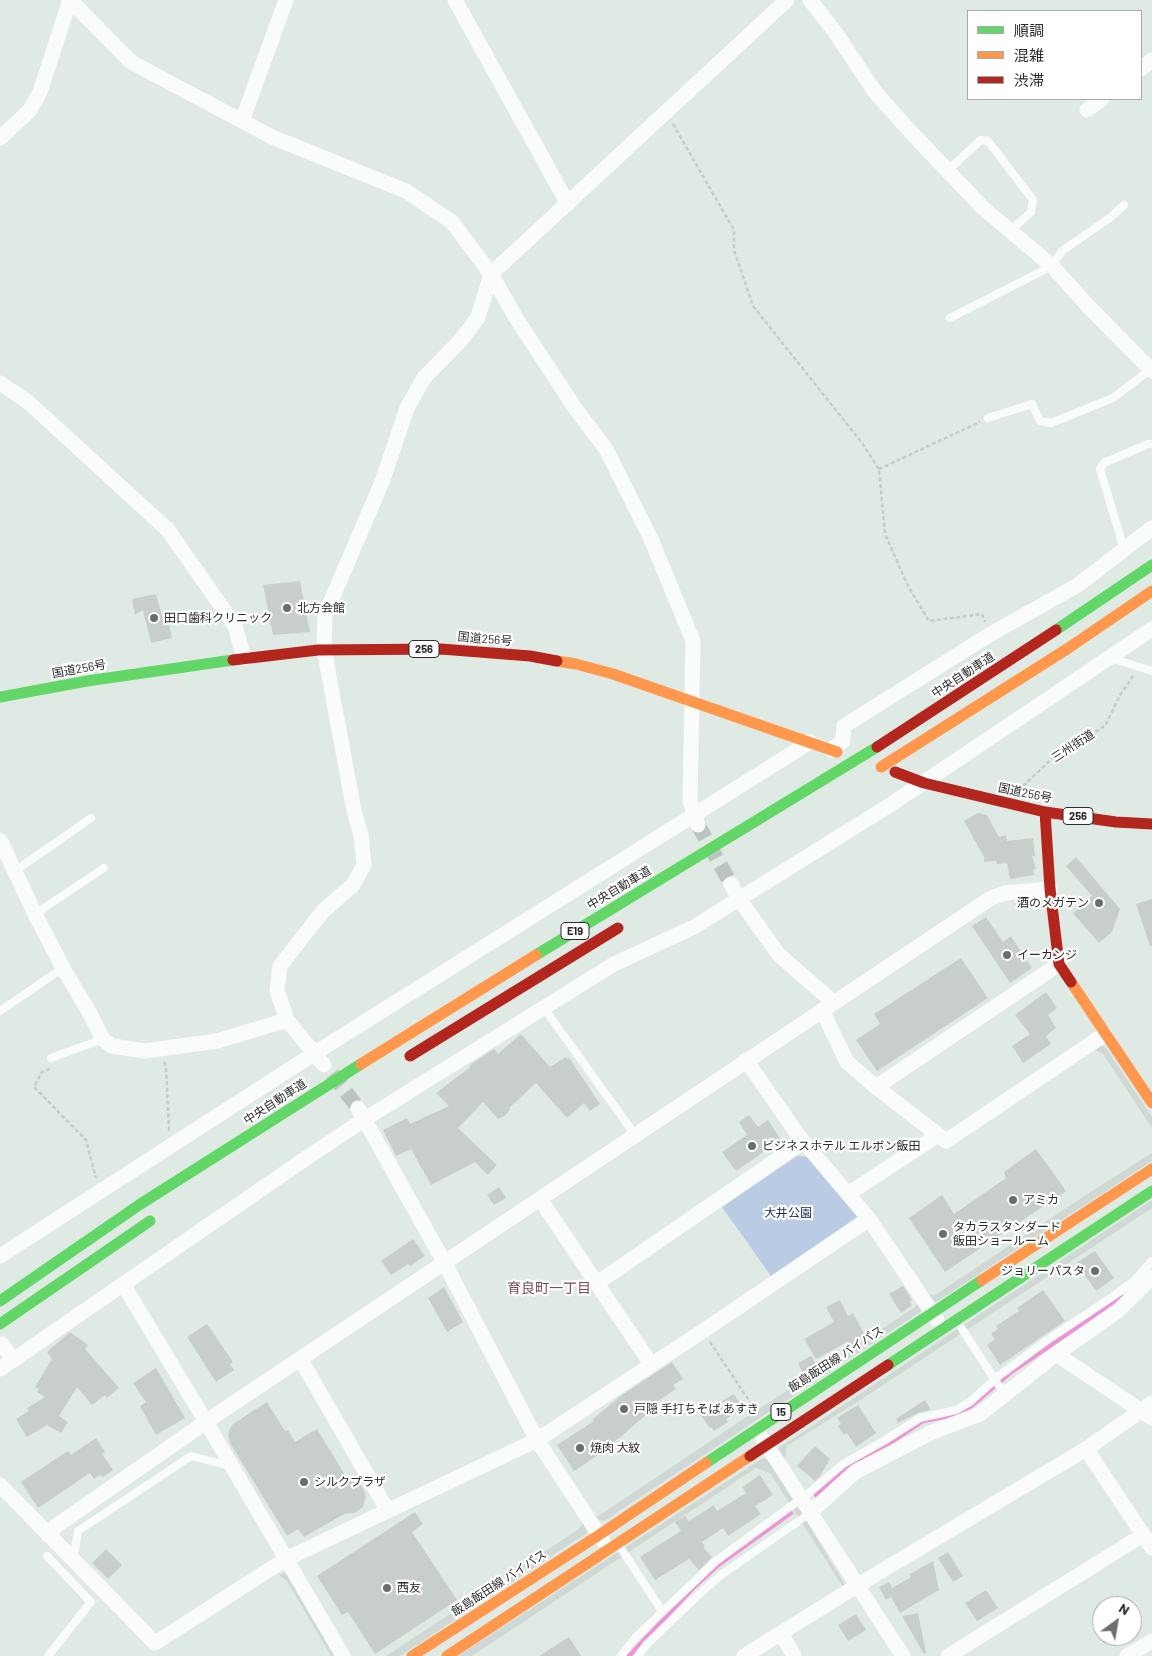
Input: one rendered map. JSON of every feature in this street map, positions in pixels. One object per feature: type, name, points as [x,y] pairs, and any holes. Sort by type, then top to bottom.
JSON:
[{"type":"main road","name":"中央自動車道","points":[[0,1301],[139,1205],[313,1094],[508,972],[902,732],[1152,565]]},
{"type":"main road","points":[[873,772],[1067,649],[1152,591]]},
{"type":"main road","name":"国道256号","points":[[0,697],[87,681],[244,658],[324,649],[441,649],[530,656],[576,664],[693,700],[834,751]]},
{"type":"main road","name":"国道256号","points":[[895,772],[924,783],[1045,812],[1116,822],[1152,824]]},
{"type":"main road","points":[[1045,812],[1050,889],[1059,964],[1152,1103]]},
{"type":"main road","name":"E19","points":[[399,1062],[627,922]]},
{"type":"main road","name":"飯島飯田線 バイパス","points":[[412,1656],[599,1535],[932,1312],[1152,1169]]},
{"type":"main road","name":"15","points":[[447,1656],[615,1549],[766,1445],[1152,1191]]},
{"type":"main road","points":[[0,1324],[159,1216]]},
{"type":"street","points":[[0,138],[30,110],[40,92],[70,0],[131,62],[272,137],[406,191],[452,222],[491,274],[516,318],[574,408],[606,449],[651,539],[693,641],[690,801],[696,819]]},
{"type":"street","points":[[242,121],[286,0]]},
{"type":"street","points":[[454,0],[568,204]]},
{"type":"street","points":[[324,1066],[287,1020],[277,991],[280,966],[323,911],[354,885],[364,865],[361,835],[354,811],[324,649],[325,615],[382,482],[407,408],[424,378],[460,340],[478,317],[491,274],[787,0]]},
{"type":"street","points":[[810,0],[835,32],[875,92],[947,171],[983,208],[1052,266],[1088,306],[1151,370]]},
{"type":"street","points":[[1142,68],[1152,60]]},
{"type":"street","points":[[1086,110],[1101,100]]},
{"type":"street","points":[[0,382],[28,402],[168,530],[235,626],[244,658]]},
{"type":"street","points":[[834,751],[843,741],[844,726],[990,635],[1078,585],[1152,528]]},
{"type":"street","points":[[0,1369],[123,1284],[362,1113],[544,1008],[614,964],[694,927],[739,900],[924,783],[1152,629]]},
{"type":"street","points":[[0,1256],[315,1053],[696,819],[810,742]]},
{"type":"street","points":[[0,840],[63,968],[103,1039],[112,1046],[145,1051],[217,1041],[287,1020]]},
{"type":"street","points":[[731,884],[739,900],[779,955],[828,1006],[847,1062],[946,1141],[1105,1034]]},
{"type":"street","points":[[48,1535],[64,1520],[206,1422],[991,898],[1005,893],[1050,889]]},
{"type":"street","points":[[876,1087],[1059,964]]},
{"type":"street","points":[[746,1060],[803,1142],[869,1218],[943,1328]]},
{"type":"street","points":[[362,1113],[444,1262],[537,1440],[599,1535],[615,1549]]},
{"type":"street","points":[[848,1194],[938,1135]]},
{"type":"street","points":[[597,1283],[803,1142]]},
{"type":"street","points":[[540,1199],[651,1364]]},
{"type":"street","points":[[0,1485],[155,1643],[286,1560],[537,1440],[703,1331],[869,1218]]},
{"type":"street","points":[[807,1515],[855,1472],[930,1433],[980,1414],[999,1384],[1056,1354],[1119,1310],[1152,1277]]},
{"type":"street","points":[[123,1284],[344,1656]]},
{"type":"street","points":[[2,1344],[13,1360]]},
{"type":"street","points":[[744,1656],[1148,1410],[1056,1354]]},
{"type":"street","points":[[301,1360],[388,1511]]},
{"type":"street","points":[[756,1429],[807,1515],[858,1585],[903,1656]]},
{"type":"street","points":[[1086,1449],[1152,1548]]},
{"type":"street","points":[[948,1656],[1143,1535]]},
{"type":"street","points":[[781,1633],[794,1656]]},
{"type":"street","points":[[1127,1656],[1152,1641]]},
{"type":"lane","points":[[947,171],[981,140],[988,141],[1033,200],[1031,212],[1010,231]]},
{"type":"lane","points":[[950,318],[1052,266],[1062,251],[1111,217],[1124,205]]},
{"type":"lane","points":[[988,418],[1032,404],[1040,421],[1051,423],[1113,398],[1151,370]]},
{"type":"lane","points":[[1124,549],[1100,469],[1104,463],[1152,444]]},
{"type":"lane","points":[[1111,658],[1152,671]]},
{"type":"lane","points":[[15,871],[91,818]]},
{"type":"lane","points":[[35,914],[104,868]]},
{"type":"lane","points":[[0,1011],[63,968]]},
{"type":"lane","points":[[544,1008],[635,1135]]},
{"type":"lane","points":[[51,1058],[103,1039]]},
{"type":"lane","points":[[621,1656],[635,1638],[662,1611],[716,1561],[798,1501],[843,1464],[920,1418],[956,1410],[999,1384],[1046,1341],[1134,1281],[1152,1261]]},
{"type":"lane","points":[[962,1329],[999,1384]]},
{"type":"lane","points":[[71,1581],[77,1563],[78,1531],[191,1456],[232,1467]]},
{"type":"lane","points":[[638,1656],[647,1644],[721,1575],[807,1515]]},
{"type":"lane","points":[[615,1549],[662,1611]]},
{"type":"lane","points":[[47,1556],[91,1602],[48,1656]]},
{"type":"path","points":[[666,112],[734,230],[734,250],[753,306],[862,442],[879,469],[885,534],[908,586],[929,621],[982,614],[990,635]]},
{"type":"path","points":[[879,469],[988,418]]},
{"type":"path","name":"三州街道","points":[[1006,803],[1057,754],[1105,726],[1120,696],[1141,667]]},
{"type":"path","points":[[159,1049],[166,1067],[169,1133],[176,1143]]},
{"type":"path","points":[[50,1069],[42,1072],[34,1087],[86,1140],[98,1192]]},
{"type":"path","points":[[703,1331],[756,1410]]},
{"type":"green space","name":"大井公園","points":[[797,1156],[810,1157],[857,1213],[857,1217],[771,1276],[722,1207]]},
{"type":"shaded area","points":[[1101,1046],[1106,1048],[1152,1117],[1152,1128],[1103,1054],[1095,1050]]},
{"type":"shaded area","points":[[1152,1153],[1152,1161],[936,1302],[931,1299],[929,1295],[935,1295]]},
{"type":"shaded area","points":[[1152,1200],[1152,1208],[865,1397],[787,1446],[785,1459],[777,1449]]},
{"type":"shaded area","points":[[918,1303],[923,1310],[604,1521],[594,1517],[597,1517],[914,1308]]},
{"type":"shaded area","points":[[763,1458],[773,1465],[845,1585],[843,1587],[770,1473],[756,1468],[472,1656],[458,1656]]},
{"type":"shaded area","points":[[583,1523],[587,1533],[400,1656],[386,1656],[579,1529]]},
{"type":"shaded area","points":[[286,1572],[336,1656],[331,1656],[287,1581],[279,1575]]},
{"type":"building","name":"北方会館","points":[[300,581],[310,632],[273,635],[263,585]]},
{"type":"building","name":"田口歯科クリニック","points":[[156,594],[164,623],[168,621],[172,638],[151,643],[143,610],[135,615],[132,599]]},
{"type":"building","points":[[978,813],[987,815],[999,837],[1006,835],[1007,841],[1033,838],[1035,856],[1032,856],[1036,869],[1033,870],[1034,875],[1010,879],[1007,863],[997,864],[996,861],[984,862],[984,857],[964,821]]},
{"type":"building","name":"酒のメガテン","points":[[1076,857],[1120,909],[1112,932],[1099,943],[1073,913],[1092,896],[1066,866]]},
{"type":"building","points":[[1152,899],[1152,946],[1150,946],[1136,904]]},
{"type":"building","name":"イーカンジ","points":[[986,917],[1003,942],[1011,936],[1032,968],[1010,983],[972,926]]},
{"type":"building","points":[[961,958],[988,998],[877,1071],[856,1040],[880,1024],[874,1014]]},
{"type":"building","points":[[1046,992],[1057,1008],[1048,1015],[1056,1028],[1046,1036],[1051,1044],[1023,1063],[1012,1046],[1030,1034],[1015,1015]]},
{"type":"building","points":[[521,1034],[550,1067],[566,1057],[569,1058],[600,1104],[590,1111],[584,1103],[567,1118],[536,1083],[509,1108],[510,1110],[502,1118],[498,1119],[483,1102],[458,1128],[497,1165],[488,1175],[475,1162],[431,1185],[411,1149],[396,1156],[383,1130],[407,1118],[410,1124],[449,1106],[436,1093],[469,1068],[470,1065],[494,1049],[498,1054]]},
{"type":"building","name":"ビジネスホテル エルボン飯田","points":[[749,1115],[758,1127],[768,1120],[781,1140],[736,1171],[722,1152],[747,1135],[739,1122]]},
{"type":"building","points":[[1036,1149],[1066,1191],[945,1272],[909,1218],[942,1195],[954,1214],[1006,1178],[1004,1172]]},
{"type":"building","points":[[499,1187],[506,1198],[494,1205],[487,1195]]},
{"type":"building","points":[[413,1239],[425,1256],[391,1275],[381,1261]]},
{"type":"building","name":"ジョリーパスタ","points":[[1095,1251],[1114,1278],[1096,1291],[1076,1263]]},
{"type":"building","points":[[903,1286],[912,1300],[910,1302],[912,1305],[901,1313],[889,1294]]},
{"type":"building","points":[[444,1287],[463,1322],[447,1332],[428,1298]]},
{"type":"building","points":[[1043,1290],[1065,1321],[1000,1365],[987,1345],[995,1339],[991,1334],[998,1329],[996,1326],[1019,1311],[1017,1308]]},
{"type":"building","points":[[840,1300],[848,1316],[853,1313],[866,1337],[847,1348],[845,1343],[816,1359],[804,1339],[834,1322],[826,1307]]},
{"type":"building","points":[[207,1324],[233,1362],[230,1364],[234,1370],[216,1382],[187,1337]]},
{"type":"building","points":[[70,1332],[88,1345],[85,1348],[86,1350],[119,1388],[107,1398],[105,1395],[92,1405],[77,1387],[59,1416],[68,1422],[61,1433],[47,1425],[27,1437],[16,1419],[29,1411],[27,1408],[45,1397],[37,1392],[39,1389],[35,1387],[52,1359],[47,1352]]},
{"type":"building","points":[[811,1356],[817,1366],[803,1374],[798,1363]]},
{"type":"building","points":[[672,1362],[683,1379],[673,1385],[676,1389],[644,1410],[647,1414],[604,1451],[574,1471],[557,1445],[594,1421],[593,1419],[622,1395]]},
{"type":"building","points":[[156,1368],[185,1418],[156,1435],[140,1406],[146,1402],[133,1383]]},
{"type":"building","points":[[734,1394],[743,1408],[726,1419],[728,1422],[714,1431],[700,1414]]},
{"type":"building","points":[[925,1400],[931,1410],[918,1413],[898,1423],[896,1419]]},
{"type":"building","name":"シルクプラザ","points":[[267,1402],[285,1431],[288,1430],[295,1442],[317,1429],[348,1480],[360,1484],[364,1490],[366,1497],[363,1507],[355,1513],[344,1514],[304,1537],[298,1529],[287,1536],[230,1443],[228,1435],[233,1424]]},
{"type":"building","points":[[858,1405],[876,1433],[856,1447],[847,1433],[844,1435],[838,1426],[841,1424],[837,1418]]},
{"type":"building","points":[[96,1438],[105,1452],[102,1454],[113,1470],[103,1477],[100,1475],[94,1479],[90,1473],[38,1508],[21,1482],[68,1451],[71,1455]]},
{"type":"building","points":[[815,1446],[830,1459],[815,1481],[797,1466]]},
{"type":"building","points":[[760,1475],[773,1495],[755,1506],[761,1514],[728,1536],[723,1528],[702,1542],[705,1546],[703,1547],[712,1557],[699,1570],[689,1559],[655,1580],[640,1557],[681,1531],[675,1522],[685,1516],[689,1521],[714,1505],[717,1511],[746,1493],[742,1487]]},
{"type":"building","name":"西友","points":[[415,1512],[423,1524],[412,1532],[457,1600],[375,1654],[348,1612],[342,1615],[317,1576]]},
{"type":"building","points":[[106,1549],[122,1565],[108,1579],[92,1563]]},
{"type":"building","points":[[948,1552],[963,1576],[953,1582],[938,1558]]},
{"type":"building","points":[[933,1561],[939,1590],[900,1613],[891,1597],[886,1600],[879,1587],[889,1582],[892,1588],[911,1577],[910,1574]]},
{"type":"building","points":[[986,1590],[998,1608],[977,1621],[965,1603]]},
{"type":"building","points":[[918,1613],[926,1653],[924,1654],[902,1616]]},
{"type":"building","points":[[856,1614],[866,1630],[848,1641],[838,1625]]},
{"type":"building","points":[[569,1637],[581,1656],[539,1656]]},
{"type":"waterway","points":[[816,1495],[853,1462],[890,1443],[923,1421],[954,1415],[970,1407],[1010,1373],[1122,1297]]},
{"type":"waterway","points":[[629,1656],[695,1586],[717,1566],[791,1513]]},
{"type":"tunnel","points":[[698,825],[731,884]]},
{"type":"tunnel","points":[[332,1074],[358,1108]]},
{"type":"traffic: fast","points":[[1056,630],[1152,565]]},
{"type":"traffic: fast","points":[[0,697],[87,681],[233,660]]},
{"type":"traffic: fast","points":[[536,955],[877,747]]},
{"type":"traffic: fast","points":[[0,1301],[139,1205],[361,1064]]},
{"type":"traffic: fast","points":[[888,1365],[1152,1191]]},
{"type":"traffic: fast","points":[[0,1324],[150,1221]]},
{"type":"traffic: fast","points":[[706,1463],[982,1280]]},
{"type":"traffic: slow","points":[[881,767],[1067,649],[1152,591]]},
{"type":"traffic: slow","points":[[557,661],[613,674],[837,752]]},
{"type":"traffic: slow","points":[[361,1064],[536,955]]},
{"type":"traffic: slow","points":[[1071,982],[1152,1103]]},
{"type":"traffic: slow","points":[[982,1280],[1152,1169]]},
{"type":"traffic: slow","points":[[447,1656],[750,1456]]},
{"type":"traffic: slow","points":[[412,1656],[706,1463]]},
{"type":"traffic: jam","points":[[877,747],[1056,630]]},
{"type":"traffic: jam","points":[[233,660],[318,650],[441,649],[530,656],[557,661]]},
{"type":"traffic: jam","points":[[895,772],[924,783],[1045,812],[1116,822],[1152,824]]},
{"type":"traffic: jam","points":[[1045,812],[1050,889],[1059,964],[1071,982]]},
{"type":"traffic: jam","points":[[410,1056],[618,928]]},
{"type":"traffic: jam","points":[[750,1456],[888,1365]]},
{"type":"place","name":"北方会館","points":[[287,608]]},
{"type":"place","name":"田口歯科クリニック","points":[[154,618]]},
{"type":"place","name":"酒のメガテン","points":[[1099,903]]},
{"type":"place","name":"イーカンジ","points":[[1007,955]]},
{"type":"place","name":"ビジネスホテル エルボン飯田","points":[[752,1146]]},
{"type":"place","name":"アミカ","points":[[1013,1200]]},
{"type":"place","name":"タカラスタンダード 飯田ショールーム","points":[[943,1234]]},
{"type":"place","name":"ジョリーパスタ","points":[[1095,1271]]},
{"type":"place","name":"戸隠 手打ちそば あすき","points":[[624,1409]]},
{"type":"place","name":"焼肉 大紋","points":[[580,1448]]},
{"type":"place","name":"シルクプラザ","points":[[304,1482]]},
{"type":"place","name":"西友","points":[[387,1588]]},
{"type":"district","name":"育良町一丁目","points":[[549,1288]]}]
